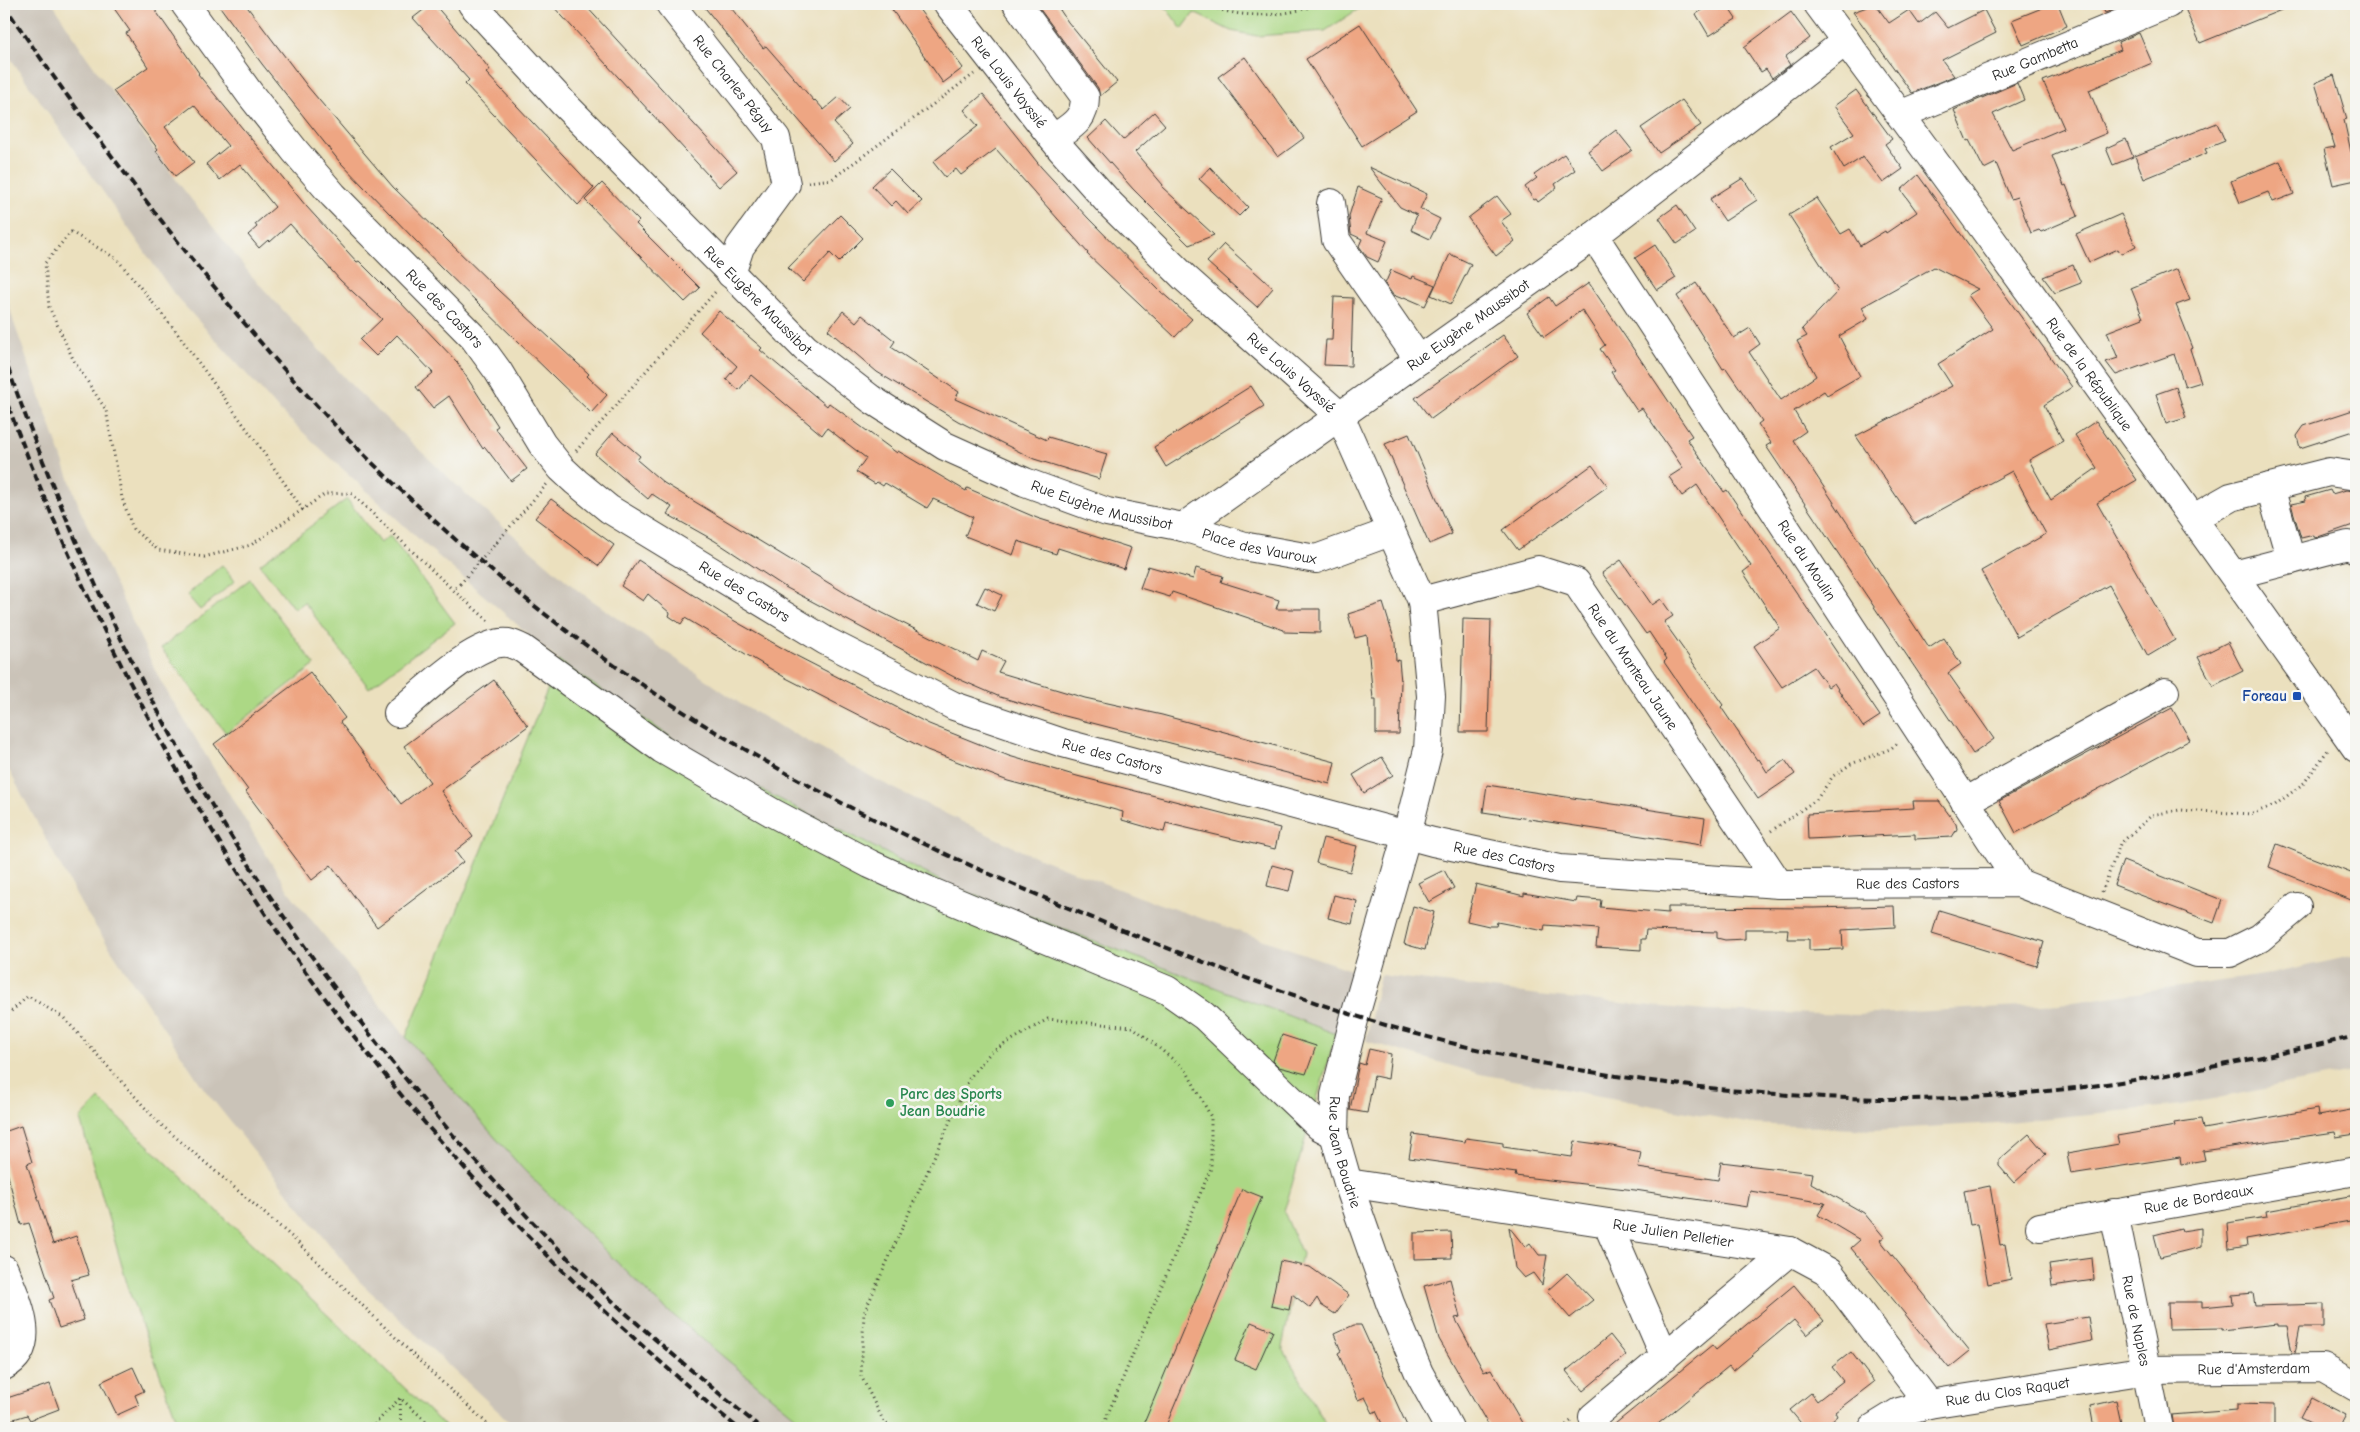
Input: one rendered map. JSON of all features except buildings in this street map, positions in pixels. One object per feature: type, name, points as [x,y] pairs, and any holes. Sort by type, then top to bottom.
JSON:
[{"type":"street","name":"Rue des Castors","points":[[185,4],[244,87],[333,195],[474,338],[498,371],[542,444],[561,468],[591,496],[826,641],[954,706],[1063,743],[1433,842],[1560,869],[1779,884],[2019,883],[2197,953],[2230,953],[2260,938],[2297,907]]},
{"type":"street","name":"Rue Eugène Maussibot","points":[[472,4],[564,104],[731,274],[806,348],[871,400],[945,446],[1024,482],[1107,512],[1183,527],[1594,236],[1846,41]]},
{"type":"street","name":"Rue Charles Péguy","points":[[670,4],[776,138],[786,184]]},
{"type":"street","name":"Rue Louis Vayssié","points":[[948,4],[991,62],[1111,205],[1185,278],[1340,416],[1422,602],[1431,696],[1428,750],[1407,834]]},
{"type":"street","points":[[1017,4],[1085,97],[1085,110],[1078,121],[1054,139]]},
{"type":"street","name":"Rue de la République","points":[[1818,4],[1902,114],[2194,518],[2350,739]]},
{"type":"street","name":"Rue Gambetta","points":[[1902,114],[2168,4]]},
{"type":"street","points":[[731,274],[740,247],[786,184]]},
{"type":"street","points":[[1331,203],[1336,240],[1419,360]]},
{"type":"street","name":"Rue du Moulin","points":[[1594,236],[2019,883]]},
{"type":"street","points":[[2194,518],[2231,497],[2329,472],[2356,476]]},
{"type":"street","points":[[2270,487],[2292,560]]},
{"type":"street","name":"Place des Vauroux","points":[[1183,527],[1248,547],[1316,559],[1390,532]]},
{"type":"street","points":[[2234,575],[2348,545],[2356,549]]},
{"type":"street","name":"Rue du Manteau Jaune","points":[[1422,602],[1538,570],[1576,582],[1779,884]]},
{"type":"street","points":[[398,713],[471,654],[492,645],[508,643],[523,649],[662,749],[773,814],[862,860],[927,890],[1173,994],[1204,1016],[1319,1126],[1334,1134]]},
{"type":"street","points":[[1965,802],[2165,692]]},
{"type":"street","name":"Rue Jean Boudrie","points":[[1407,834],[1355,1016],[1335,1095],[1334,1134],[1348,1183],[1390,1303],[1419,1373],[1449,1428]]},
{"type":"street","name":"Rue de Bordeaux","points":[[2040,1227],[2356,1171]]},
{"type":"street","name":"Rue Julien Pelletier","points":[[1348,1183],[1790,1252],[1829,1272],[1929,1404]]},
{"type":"street","name":"Rue de Naples","points":[[2114,1213],[2158,1428]]},
{"type":"street","points":[[1607,1223],[1665,1357]]},
{"type":"street","points":[[1593,1417],[1790,1252]]},
{"type":"street","points":[[4,1269],[25,1329],[24,1344],[18,1356],[4,1366]]},
{"type":"street","name":"Rue d'Amsterdam","points":[[2146,1370],[2323,1368],[2356,1387]]},
{"type":"street","name":"Rue du Clos Raquet","points":[[1874,1428],[1899,1412],[1929,1404],[2146,1370]]},
{"type":"path","points":[[1209,4],[1218,10],[1265,15],[1307,8],[1316,4]]},
{"type":"path","points":[[786,184],[832,179],[991,62]]},
{"type":"path","points":[[303,510],[252,436],[174,330],[117,259],[71,232],[45,263],[49,307],[74,361],[106,410],[122,498],[132,529],[158,550],[204,557],[251,545],[303,510],[325,494],[351,493],[453,590],[495,627],[508,643]]},
{"type":"path","points":[[453,590],[731,274]]},
{"type":"path","points":[[1753,845],[1817,799],[1833,776],[1851,764],[1890,749],[1917,727]]},
{"type":"path","points":[[2094,913],[2120,844],[2152,815],[2180,810],[2251,814],[2275,805],[2304,783],[2350,739]]},
{"type":"path","points":[[4,1018],[28,996],[64,1018],[158,1122],[292,1237],[431,1372],[492,1428]]},
{"type":"path","points":[[891,1428],[883,1420],[861,1376],[864,1313],[970,1077],[991,1052],[1048,1019],[1132,1027],[1186,1070],[1211,1117],[1212,1168],[1102,1428]]},
{"type":"path","points":[[370,1428],[400,1398]]},
{"type":"path","points":[[400,1398],[401,1428]]},
{"type":"path","points":[[400,1398],[434,1428]]},
{"type":"shaded area","points":[[4,4],[53,4],[86,56],[180,185],[250,274],[354,388],[467,495],[576,589],[742,705],[879,781],[1024,852],[1131,894],[1354,971],[1336,1034],[949,885],[710,764],[559,661],[422,542],[280,411],[174,294],[4,49]]},
{"type":"shaded area","points":[[4,286],[14,323],[81,512],[160,680],[289,892],[406,1037],[523,1169],[654,1299],[809,1428],[516,1428],[359,1281],[204,1089],[82,906],[4,761]]},
{"type":"shaded area","points":[[2356,955],[2356,1071],[2182,1105],[1998,1123],[1873,1130],[1752,1124],[1480,1074],[1366,1041],[1380,975],[1547,996],[1706,1011],[1857,1015],[2059,1004],[2271,974]]},
{"type":"green space","points":[[1163,4],[1366,4],[1325,31],[1257,36],[1231,31],[1194,13],[1182,29]]},
{"type":"green space","points":[[347,499],[380,543],[390,536],[455,623],[369,688],[304,602],[294,609],[260,564]]},
{"type":"green space","points":[[222,565],[235,581],[200,610],[187,595]]},
{"type":"green space","points":[[250,579],[315,665],[226,733],[161,648]]},
{"type":"green space","name":"Parc des Sports Jean Boudrie","points":[[559,661],[710,764],[949,885],[1336,1034],[1284,1212],[1302,1254],[1282,1347],[1328,1428],[809,1428],[654,1299],[523,1169],[406,1037]]},
{"type":"green space","points":[[99,1099],[447,1428],[180,1428],[130,1294],[80,1119]]},
{"type":"railway","points":[[4,5],[109,152],[175,238],[260,342],[350,441],[439,525],[488,568],[618,668],[675,707],[734,743],[854,809],[916,840],[1041,897],[1257,982],[1319,1004],[1413,1033],[1478,1050],[1544,1064],[1679,1085],[1746,1092],[1879,1099],[2000,1095],[2060,1090],[2179,1073],[2356,1036]]},
{"type":"railway","points":[[4,357],[60,504],[125,647],[169,732],[218,815],[270,897],[386,1055],[448,1129],[513,1201],[580,1270],[624,1311],[761,1428]]},
{"type":"railway","points":[[4,395],[44,497],[88,597],[136,695],[189,791],[244,881],[303,968],[367,1053],[435,1134],[506,1213],[580,1288],[658,1360],[738,1428]]},
{"type":"place","name":"Foreau","points":[[2297,696]]},
{"type":"place","name":"Parc des Sports Jean Boudrie","points":[[890,1103]]}]
